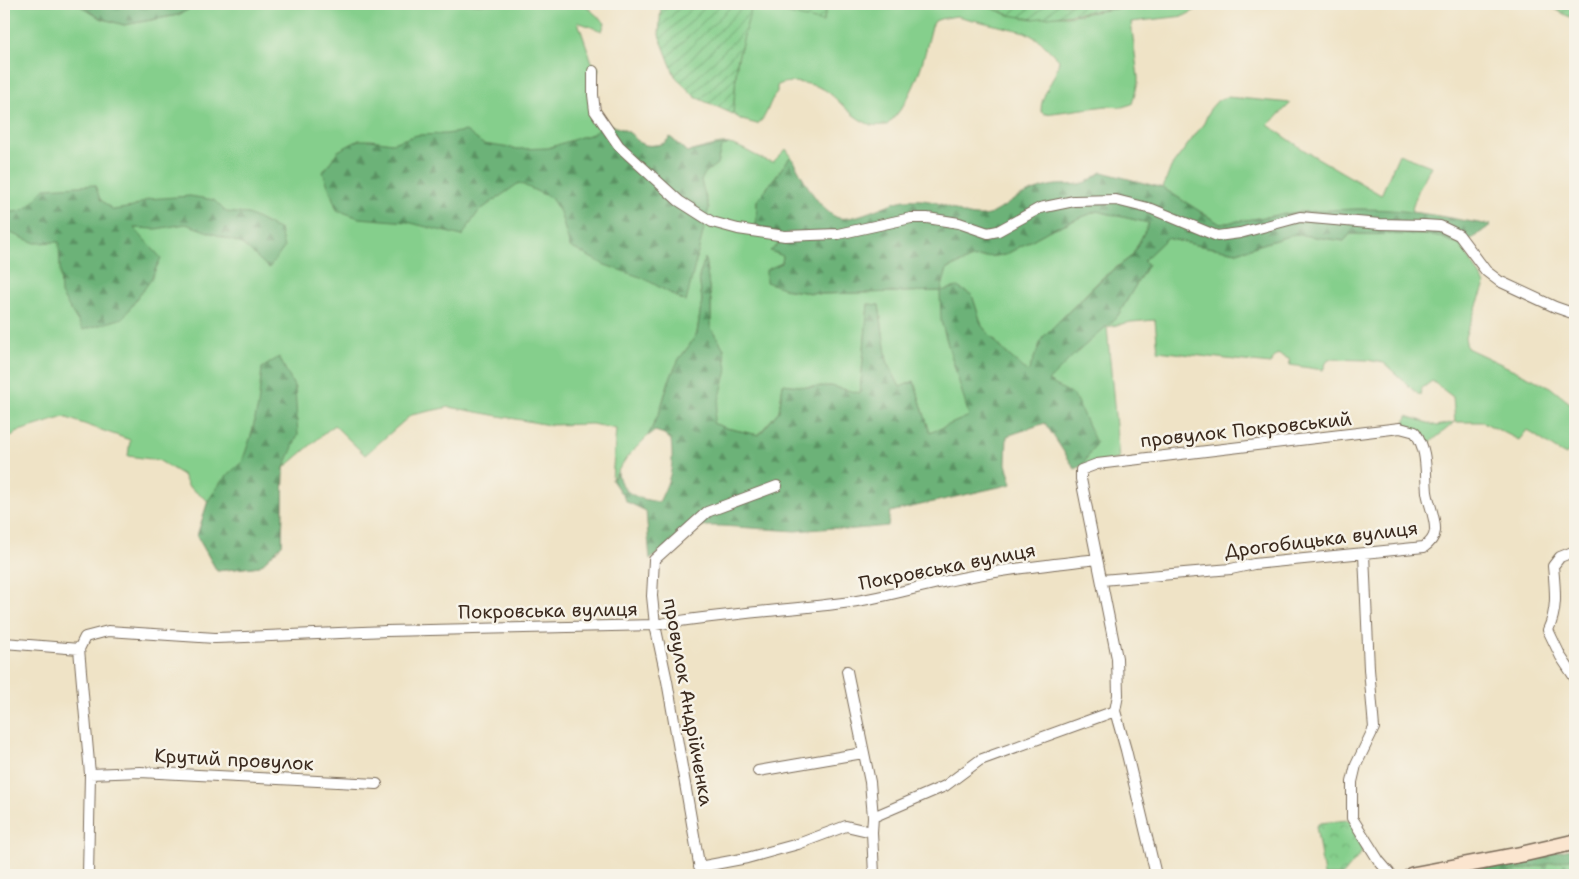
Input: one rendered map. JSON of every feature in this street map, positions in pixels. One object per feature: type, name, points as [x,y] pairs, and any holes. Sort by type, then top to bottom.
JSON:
[{"type":"street","points":[[593,71],[595,111],[619,146],[679,201],[712,222],[738,229],[784,236],[838,234],[911,218],[927,218],[958,223],[988,233],[998,231],[1040,208],[1074,201],[1116,200],[1152,209],[1217,236],[1240,233],[1300,216],[1380,224],[1440,226],[1459,235],[1486,271],[1499,281],[1555,307],[1575,314]]},
{"type":"street","name":"провулок Покровський","points":[[1097,559],[1081,479],[1081,470],[1097,464],[1400,428],[1415,432]]},
{"type":"street","name":"Дрогобицька вулиця","points":[[1102,580],[1424,547],[1433,538],[1435,530],[1428,493],[1425,452],[1421,440],[1415,432]]},
{"type":"street","name":"провулок Андрійченка","points":[[700,871],[667,682],[655,625],[652,596],[654,560],[707,512],[777,486]]},
{"type":"street","points":[[1575,551],[1560,556],[1553,566],[1556,596],[1554,618],[1548,630],[1575,678]]},
{"type":"street","points":[[1364,554],[1369,669],[1374,728],[1356,765],[1352,782],[1352,818],[1379,861],[1391,875]]},
{"type":"street","points":[[1097,559],[1117,658],[1118,695],[1115,711],[1156,875]]},
{"type":"street","name":"Покровська вулиця","points":[[79,649],[85,637],[108,631],[215,638],[386,631],[655,625],[682,620],[844,603],[886,596],[999,571],[1097,559]]},
{"type":"street","points":[[4,643],[79,649],[90,774],[88,875]]},
{"type":"street","points":[[847,670],[870,782],[874,817],[872,832],[874,875]]},
{"type":"street","points":[[874,817],[945,786],[980,760],[1115,711]]},
{"type":"street","points":[[758,772],[863,753]]},
{"type":"street","name":"Крутий провулок","points":[[90,774],[140,772],[377,784]]},
{"type":"street","points":[[700,871],[798,844],[846,826],[872,832]]},
{"type":"street","points":[[1412,875],[1436,873],[1575,842]]},
{"type":"green space","points":[[4,4],[77,4],[100,18],[124,25],[178,15],[199,4],[584,4],[605,23],[602,31],[578,22],[592,62],[599,68],[596,81],[597,105],[602,118],[610,126],[622,129],[644,145],[661,144],[670,137],[687,152],[715,145],[729,144],[773,162],[786,149],[791,156],[757,201],[756,226],[778,232],[778,245],[783,256],[782,263],[767,270],[789,290],[820,294],[940,291],[947,269],[972,258],[1005,255],[1050,230],[1097,211],[1149,223],[1132,256],[1102,278],[1043,337],[1028,373],[1004,351],[982,326],[972,295],[941,321],[970,416],[930,433],[914,381],[900,388],[887,361],[879,305],[868,304],[860,394],[831,386],[807,387],[783,384],[779,411],[758,435],[712,423],[724,349],[711,328],[711,301],[705,259],[699,277],[702,300],[697,333],[679,359],[669,381],[660,411],[648,436],[627,457],[612,480],[616,429],[592,424],[549,425],[449,407],[411,415],[365,455],[334,425],[284,468],[282,545],[260,566],[217,571],[197,536],[208,501],[188,486],[183,475],[158,460],[128,456],[130,440],[64,417],[16,432],[4,444]]},
{"type":"green space","points":[[77,4],[199,4],[178,15],[124,25],[100,18]]},
{"type":"green space","points":[[661,4],[828,4],[823,22],[752,5],[737,62],[733,114],[695,97],[675,76],[659,35]]},
{"type":"green space","points":[[752,4],[823,21],[828,4],[909,4],[922,8],[923,4],[982,4],[1009,15],[1067,16],[1148,4],[1207,4],[1184,16],[1131,22],[1138,77],[1132,104],[1122,107],[1106,106],[1045,114],[1041,112],[1041,105],[1058,67],[1059,60],[1039,40],[1025,32],[956,16],[940,19],[935,21],[932,26],[917,79],[905,103],[887,125],[872,125],[848,111],[823,89],[810,84],[795,82],[788,82],[777,86],[777,93],[764,118],[757,124],[742,120],[733,114],[737,62]]},
{"type":"green space","points":[[982,4],[1148,4],[1033,19],[1009,15]]},
{"type":"green space","points":[[1534,4],[1575,4],[1575,20],[1553,8]]},
{"type":"green space","points":[[1227,97],[1291,103],[1268,125],[1304,150],[1381,195],[1399,154],[1431,166],[1418,191],[1411,212],[1360,209],[1297,212],[1220,224],[1163,188],[1171,167],[1204,123],[1210,109],[1218,100]]},
{"type":"green space","points":[[605,123],[629,132],[644,145],[661,144],[670,137],[687,152],[728,144],[721,148],[717,164],[705,173],[701,181],[709,208],[686,302],[643,278],[605,265],[570,247],[560,212],[551,198],[519,183],[479,211],[462,236],[407,222],[359,218],[337,210],[323,172],[338,151],[359,140],[392,143],[417,135],[466,131],[483,144],[518,149],[548,148],[591,134]]},
{"type":"green space","points":[[791,156],[810,190],[822,206],[836,217],[843,218],[851,218],[905,200],[934,202],[966,214],[983,216],[993,213],[1018,197],[1034,190],[1082,183],[1102,172],[1163,188],[1220,224],[1315,211],[1363,209],[1411,212],[1491,225],[1462,246],[1435,235],[1350,234],[1344,241],[1295,234],[1237,252],[1167,238],[1143,261],[1148,264],[1117,317],[1048,381],[1074,395],[1096,443],[1082,466],[1075,469],[1045,423],[1007,436],[1006,464],[1012,484],[890,512],[888,526],[845,530],[834,528],[795,531],[692,526],[650,560],[646,511],[627,502],[612,480],[618,473],[623,486],[632,495],[659,502],[666,486],[672,465],[671,440],[664,434],[655,431],[648,436],[660,411],[669,381],[679,359],[697,333],[702,300],[699,277],[705,258],[711,301],[711,328],[724,349],[727,370],[713,423],[726,428],[759,435],[779,411],[783,384],[807,387],[831,386],[860,393],[868,304],[879,305],[887,361],[900,387],[914,381],[930,433],[969,416],[941,321],[940,291],[820,294],[789,290],[766,282],[766,270],[782,263],[783,256],[770,251],[778,245],[778,232],[756,226],[757,201]],"holes":[[[1097,211],[1149,223],[1132,256],[1103,278],[1043,337],[1028,372],[1004,351],[982,326],[972,295],[957,287],[941,291],[947,269],[972,258],[1005,255],[1050,230]]]},
{"type":"green space","points":[[95,185],[100,199],[113,210],[133,207],[148,199],[190,196],[214,200],[226,212],[248,214],[280,230],[284,248],[269,268],[242,244],[186,224],[156,229],[134,228],[161,258],[150,281],[123,318],[83,330],[61,294],[59,242],[35,243],[8,232],[4,234],[4,212],[19,211],[28,207],[45,188]]},
{"type":"green space","points":[[1295,234],[1344,241],[1350,234],[1435,235],[1462,246],[1485,284],[1465,337],[1467,348],[1550,387],[1575,407],[1575,444],[1566,455],[1527,430],[1519,440],[1483,422],[1455,422],[1453,397],[1432,381],[1421,389],[1420,396],[1384,363],[1367,360],[1328,359],[1323,370],[1290,365],[1289,359],[1277,354],[1270,364],[1158,351],[1155,320],[1107,327],[1119,459],[1082,466],[1047,381],[1117,317],[1148,264],[1142,261],[1167,238],[1237,252]]},
{"type":"green space","points":[[279,357],[295,388],[298,435],[284,468],[282,545],[260,566],[217,571],[197,536],[208,501],[223,479],[242,462],[251,436],[258,406],[262,368]]},
{"type":"green space","points":[[1407,416],[1437,426],[1455,422],[1427,445],[1423,434],[1405,424]]},
{"type":"green space","points":[[1348,820],[1355,826],[1359,834],[1362,852],[1343,875],[1324,875],[1316,826],[1320,823]]},
{"type":"green space","points":[[1575,848],[1575,858],[1497,875],[1449,875]]},
{"type":"green space","points":[[1575,858],[1575,875],[1497,875]]}]
